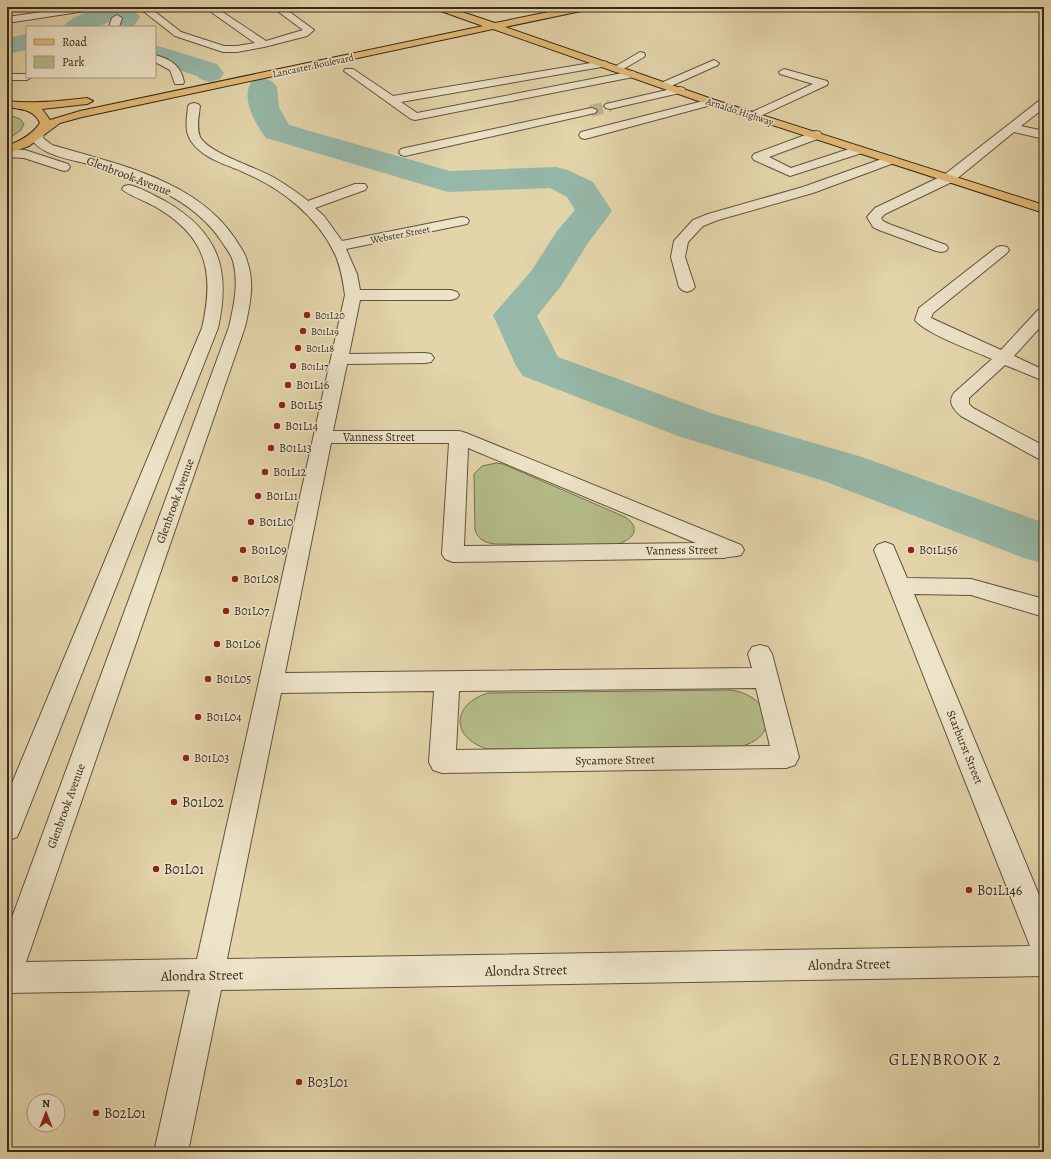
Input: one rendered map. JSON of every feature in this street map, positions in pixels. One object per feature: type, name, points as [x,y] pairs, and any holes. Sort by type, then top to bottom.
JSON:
[{"type":"main road","name":"Arnaldo Highway","points":[[438,7],[711,102],[1044,209]]},
{"type":"main road","name":"Lancaster Boulevard","points":[[201,78],[547,7]]},
{"type":"main road","name":"Lancaster Boulevard","points":[[7,150],[26,142],[56,121],[80,114],[586,7]]},
{"type":"main road","points":[[7,104],[41,106],[95,99]]},
{"type":"main road","points":[[24,106],[36,110],[44,116],[46,123],[40,132]]},
{"type":"street","points":[[7,20],[23,16],[54,14],[92,7]]},
{"type":"street","points":[[143,7],[178,34],[223,49],[237,49],[264,44],[304,34],[309,30],[277,7]]},
{"type":"street","points":[[209,7],[264,44]]},
{"type":"street","points":[[39,25],[54,14]]},
{"type":"street","points":[[616,68],[640,55]]},
{"type":"street","points":[[156,58],[170,63],[177,70],[179,82]]},
{"type":"street","points":[[665,85],[714,63]]},
{"type":"street","points":[[392,100],[604,64]]},
{"type":"street","points":[[349,71],[432,128]]},
{"type":"street","points":[[754,115],[823,83],[784,72]]},
{"type":"street","points":[[415,117],[633,74]]},
{"type":"street","points":[[7,77],[26,77]]},
{"type":"street","points":[[610,106],[680,90]]},
{"type":"street","points":[[585,135],[711,102]]},
{"type":"street","points":[[941,248],[884,227],[878,224],[874,217],[880,211],[949,178],[1044,102]]},
{"type":"street","points":[[171,1152],[353,295],[352,279],[338,246],[322,222],[290,193],[268,178],[210,153],[197,141],[192,132],[194,106]]},
{"type":"street","points":[[405,152],[591,111]]},
{"type":"street","points":[[1012,128],[1044,135]]},
{"type":"street","name":"Glenbrook Avenue","points":[[7,973],[237,326],[243,300],[240,260],[220,227],[195,205],[153,183],[127,173],[48,148],[37,139],[40,132]]},
{"type":"street","points":[[816,135],[758,157],[790,172],[858,150]]},
{"type":"street","name":"Glenbrook Avenue","points":[[7,153],[24,154],[132,190],[174,212],[192,228],[205,245],[212,260],[216,279],[214,313],[210,328],[7,828]]},
{"type":"street","points":[[687,287],[678,257],[680,241],[698,223],[713,217],[808,190],[890,160]]},
{"type":"street","points":[[305,207],[360,187]]},
{"type":"street","name":"Webster Street","points":[[338,246],[462,221]]},
{"type":"street","points":[[1002,250],[925,311],[923,320],[1044,376]]},
{"type":"street","points":[[353,295],[451,295]]},
{"type":"street","points":[[1044,313],[1003,358],[960,397],[960,405],[967,412],[1044,454]]},
{"type":"street","points":[[339,359],[425,358]]},
{"type":"street","name":"Vanness Street","points":[[323,437],[459,437],[733,550],[453,554],[459,437]]},
{"type":"street","name":"Starburst Street","points":[[885,550],[1044,943]]},
{"type":"street","points":[[900,586],[971,587],[1044,608]]},
{"type":"street","name":"Sycamore Street","points":[[447,682],[442,762],[786,757],[760,654]]},
{"type":"street","points":[[270,684],[766,678]]},
{"type":"street","name":"Alondra Street","points":[[7,978],[1044,961]]},
{"type":"green space","points":[[7,114],[20,119],[24,124],[21,130],[7,140]]},
{"type":"green space","points":[[496,463],[503,464],[625,517],[634,527],[632,535],[624,542],[612,545],[488,543],[478,536],[475,530],[474,474],[482,466]]},
{"type":"green space","points":[[730,690],[741,692],[759,703],[767,718],[767,725],[759,738],[742,746],[487,749],[475,744],[466,737],[460,721],[462,712],[467,705],[476,698],[488,693]]},
{"type":"waterway","points":[[78,26],[102,16],[115,13],[127,17],[121,26]]},
{"type":"waterway","points":[[7,46],[26,42]]},
{"type":"waterway","points":[[156,53],[207,70],[210,73]]},
{"type":"waterway","points":[[262,87],[264,107],[277,131],[448,182],[556,177],[580,190],[594,211],[571,239],[547,277],[515,315],[539,366],[696,425],[843,469],[1044,544]]},
{"type":"tunnel","points":[[591,111],[610,106]]},
{"type":"place","name":"B01L20","points":[[307,315]]},
{"type":"place","name":"B01L19","points":[[303,331]]},
{"type":"place","name":"B01L18","points":[[298,348]]},
{"type":"place","name":"B01L17","points":[[293,366]]},
{"type":"place","name":"B01L16","points":[[288,385]]},
{"type":"place","name":"B01L15","points":[[282,405]]},
{"type":"place","name":"B01L14","points":[[277,426]]},
{"type":"place","name":"B01L13","points":[[271,448]]},
{"type":"place","name":"B01L12","points":[[265,472]]},
{"type":"place","name":"B01L11","points":[[258,496]]},
{"type":"place","name":"B01L10","points":[[251,522]]},
{"type":"place","name":"B01L09","points":[[243,550]]},
{"type":"place","name":"B01L156","points":[[911,550]]},
{"type":"place","name":"B01L08","points":[[235,579]]},
{"type":"place","name":"B01L07","points":[[226,611]]},
{"type":"place","name":"B01L06","points":[[217,644]]},
{"type":"place","name":"B01L05","points":[[208,679]]},
{"type":"place","name":"B01L04","points":[[198,717]]},
{"type":"place","name":"B01L03","points":[[186,758]]},
{"type":"place","name":"B01L02","points":[[174,802]]},
{"type":"place","name":"B01L01","points":[[156,869]]},
{"type":"place","name":"B01L146","points":[[969,890]]},
{"type":"place","name":"B03L01","points":[[299,1082]]},
{"type":"place","name":"B02L01","points":[[96,1113]]},
{"type":"district","name":"GLENBROOK 2","points":[[945,1059]]}]
